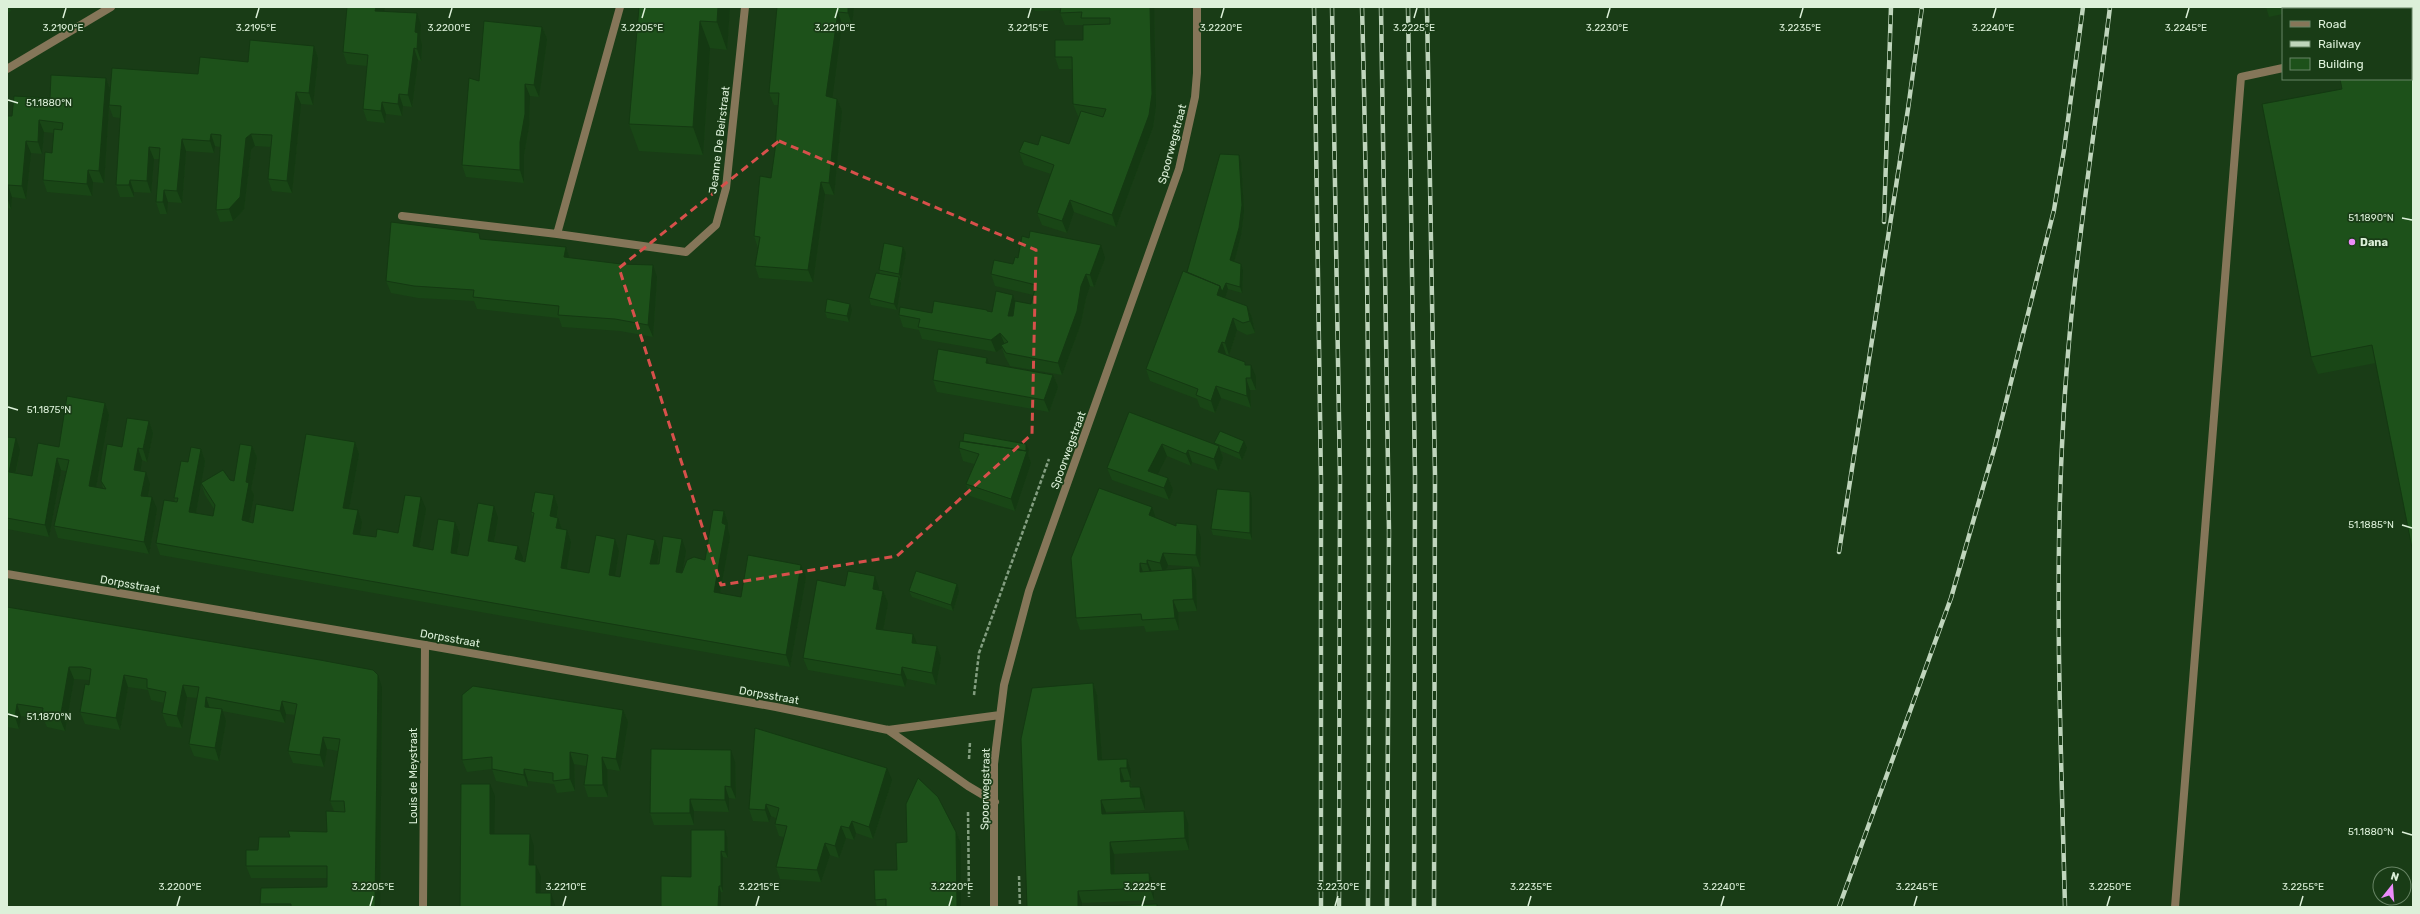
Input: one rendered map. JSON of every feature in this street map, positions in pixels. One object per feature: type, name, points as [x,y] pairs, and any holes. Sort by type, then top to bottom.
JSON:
[{"type":"street","points":[[7,69],[110,7]]},
{"type":"street","points":[[557,234],[620,7]]},
{"type":"street","name":"Jeanne De Beirstraat","points":[[402,216],[557,234],[686,252],[716,225],[726,188],[745,7]]},
{"type":"street","name":"Spoorwegstraat","points":[[994,907],[994,764],[1004,685],[1029,591],[1179,169],[1195,97],[1197,73],[1196,7]]},
{"type":"street","points":[[2175,907],[2241,77],[2282,68]]},
{"type":"street","name":"Dorpsstraat","points":[[7,574],[425,645],[776,707],[888,730],[1000,715]]},
{"type":"street","name":"Louis de Meystraat","points":[[423,907],[425,645]]},
{"type":"street","name":"Dorpsstraat","points":[[888,730],[968,786],[995,802]]},
{"type":"highlighted area","points":[[779,141],[1036,250],[1032,434],[897,556],[721,585],[619,268]]},
{"type":"building","points":[[347,7],[376,7],[375,11],[417,13],[415,32],[418,33],[417,49],[414,48],[408,95],[399,94],[398,104],[382,102],[381,111],[363,109],[368,55],[343,52]]},
{"type":"building","points":[[639,7],[718,7],[717,22],[700,21],[693,127],[629,124]]},
{"type":"building","points":[[777,7],[848,7],[848,13],[838,12],[826,96],[837,99],[829,183],[821,182],[808,270],[755,266],[760,237],[754,236],[760,176],[771,178],[775,150],[779,93],[769,93]]},
{"type":"building","points":[[1061,7],[1150,7],[1152,94],[1149,115],[1112,215],[1070,200],[1062,221],[1037,213],[1054,165],[1019,152],[1024,141],[1038,145],[1041,135],[1069,144],[1081,111],[1103,117],[1106,109],[1073,104],[1072,57],[1055,57],[1055,40],[1083,40],[1083,25],[1110,24],[1110,18],[1081,18],[1082,12],[1060,13]]},
{"type":"building","points":[[484,21],[542,27],[534,85],[525,84],[525,114],[520,142],[520,170],[462,165],[469,78],[479,81]]},
{"type":"building","points":[[250,40],[314,46],[309,93],[296,92],[287,181],[268,179],[272,135],[251,134],[246,138],[240,197],[229,209],[216,210],[221,135],[211,134],[210,141],[182,139],[177,191],[164,190],[163,202],[156,202],[160,148],[149,147],[147,181],[130,180],[129,185],[116,185],[121,106],[109,105],[112,68],[198,74],[200,57],[248,62]]},
{"type":"building","name":"Dana","points":[[2413,47],[2413,553],[2372,345],[2311,357],[2262,104],[2342,89],[2340,80],[2412,80]]},
{"type":"building","points":[[51,75],[106,78],[99,171],[88,170],[87,184],[43,180],[45,152],[52,153],[54,129],[62,130],[63,123],[39,120],[38,142],[26,141],[22,186],[8,185],[7,196],[7,116],[12,116],[14,96],[50,98]]},
{"type":"building","points":[[1220,154],[1239,155],[1242,205],[1239,228],[1230,260],[1241,264],[1240,287],[1226,283],[1222,292],[1220,286],[1187,272]]},
{"type":"building","points":[[391,222],[479,233],[480,239],[566,247],[564,257],[621,264],[653,265],[648,325],[615,319],[558,315],[559,306],[473,297],[474,290],[414,286],[386,281]]},
{"type":"building","points":[[1030,231],[1101,245],[1090,275],[1086,274],[1081,286],[1077,311],[1058,363],[1006,353],[1001,345],[1008,342],[1000,333],[991,340],[918,327],[920,319],[899,315],[900,307],[932,313],[934,301],[992,312],[996,291],[1013,295],[1008,316],[1013,316],[1015,301],[1031,304],[1036,285],[991,274],[994,260],[1013,264],[1015,257],[1018,258],[1022,236],[1029,238]]},
{"type":"building","points":[[884,243],[903,247],[899,274],[879,270]]},
{"type":"building","points":[[1183,271],[1220,286],[1217,295],[1247,306],[1250,321],[1243,323],[1233,318],[1225,343],[1222,342],[1218,352],[1245,362],[1245,365],[1251,365],[1251,378],[1246,378],[1247,396],[1216,386],[1211,401],[1196,395],[1198,389],[1146,369]]},
{"type":"building","points":[[876,273],[899,277],[894,304],[869,298]]},
{"type":"building","points":[[827,299],[850,304],[847,316],[825,312]]},
{"type":"building","points":[[938,349],[987,358],[986,363],[1053,375],[1044,400],[933,380]]},
{"type":"building","points":[[67,396],[105,403],[89,486],[106,489],[101,481],[107,444],[122,447],[127,418],[149,421],[143,449],[138,448],[134,470],[146,472],[141,496],[152,497],[144,542],[54,526],[69,460],[57,458],[45,525],[7,518],[7,437],[16,438],[9,472],[32,476],[38,443],[59,447]]},
{"type":"building","points":[[1129,412],[1219,446],[1214,459],[1188,450],[1186,454],[1162,444],[1148,471],[1168,478],[1164,488],[1107,468]]},
{"type":"building","points":[[1220,431],[1244,441],[1239,453],[1214,443]]},
{"type":"building","points":[[964,433],[1026,444],[1026,451],[963,441]]},
{"type":"building","points":[[306,434],[355,442],[343,508],[358,510],[353,534],[376,537],[377,529],[398,533],[405,495],[421,497],[413,546],[433,550],[438,519],[455,522],[451,553],[468,556],[478,503],[494,506],[488,541],[518,546],[515,559],[525,562],[534,513],[531,512],[535,492],[554,495],[550,516],[558,518],[556,528],[567,530],[561,568],[589,573],[596,535],[615,539],[609,575],[620,577],[627,534],[655,540],[650,564],[659,564],[663,536],[682,539],[676,572],[682,573],[687,560],[694,557],[705,560],[713,510],[724,511],[722,523],[726,525],[714,592],[741,597],[748,555],[801,565],[786,655],[156,543],[164,500],[177,502],[178,498],[174,498],[181,461],[188,462],[191,447],[201,449],[189,512],[213,516],[215,505],[201,483],[223,470],[230,480],[234,481],[240,444],[252,446],[246,482],[249,483],[242,520],[253,523],[256,504],[293,511]]},
{"type":"building","points":[[960,441],[1027,451],[1011,499],[966,484],[979,454],[959,448]]},
{"type":"building","points":[[1099,488],[1152,507],[1149,515],[1176,526],[1176,523],[1197,525],[1196,555],[1163,553],[1160,563],[1147,560],[1147,564],[1140,563],[1140,572],[1192,568],[1193,599],[1173,600],[1175,618],[1142,620],[1141,614],[1076,618],[1071,558]]},
{"type":"building","points":[[1217,489],[1250,492],[1250,533],[1211,529]]},
{"type":"building","points":[[848,571],[875,576],[873,589],[883,591],[876,629],[913,634],[912,643],[937,646],[932,673],[902,667],[901,675],[803,658],[817,580],[845,586]]},
{"type":"building","points":[[916,571],[957,584],[951,605],[909,591]]},
{"type":"building","points":[[7,607],[373,670],[378,675],[375,907],[291,907],[291,904],[260,904],[261,888],[327,887],[327,866],[246,866],[246,850],[258,850],[259,837],[290,837],[288,831],[327,832],[326,811],[345,812],[344,801],[330,801],[340,739],[323,737],[320,755],[288,751],[297,704],[282,701],[280,711],[206,697],[205,707],[222,709],[215,748],[189,744],[199,687],[183,685],[177,716],[162,713],[166,692],[147,688],[147,679],[124,675],[116,718],[80,712],[85,684],[89,685],[91,669],[82,667],[69,667],[60,719],[42,715],[43,708],[17,704],[15,717],[7,716]]},
{"type":"building","points":[[1093,683],[1098,760],[1127,759],[1127,768],[1120,768],[1121,782],[1130,781],[1130,787],[1140,787],[1141,798],[1101,800],[1102,814],[1184,811],[1185,838],[1110,842],[1111,874],[1149,873],[1150,888],[1078,891],[1078,907],[1027,907],[1021,739],[1032,688]]},
{"type":"building","points":[[473,686],[623,710],[616,759],[602,757],[603,785],[584,785],[588,755],[570,752],[570,779],[553,781],[553,773],[524,769],[524,775],[492,769],[492,757],[462,760],[462,695]]},
{"type":"building","points":[[755,728],[887,768],[869,827],[852,821],[849,828],[841,826],[835,846],[825,843],[817,870],[776,867],[787,826],[775,824],[779,808],[766,804],[765,810],[749,809]]},
{"type":"building","points":[[651,749],[731,750],[731,787],[725,786],[725,800],[690,799],[690,813],[650,813]]},
{"type":"building","points":[[918,778],[938,797],[956,832],[957,907],[886,907],[886,899],[875,900],[874,870],[897,870],[896,843],[907,842],[906,804]]},
{"type":"building","points":[[461,784],[490,784],[490,834],[530,834],[529,865],[536,865],[536,893],[551,893],[551,907],[460,907]]},
{"type":"building","points":[[691,830],[725,830],[725,852],[721,851],[721,886],[719,886],[718,907],[661,907],[661,876],[691,877]]},
{"type":"building","points":[[1157,904],[1157,907],[1080,907]]},
{"type":"railway","points":[[1314,7],[1321,481],[1321,907]]},
{"type":"railway","points":[[1332,7],[1340,478],[1339,907]]},
{"type":"railway","points":[[1362,7],[1367,232],[1369,457],[1368,907]]},
{"type":"railway","points":[[1381,7],[1389,532],[1387,907]]},
{"type":"railway","points":[[1408,7],[1415,475],[1414,907]]},
{"type":"railway","points":[[1427,7],[1435,476],[1434,907]]},
{"type":"railway","points":[[1884,222],[1891,7]]},
{"type":"railway","points":[[1839,552],[1908,109],[1922,7]]},
{"type":"railway","points":[[1839,907],[1951,598],[1995,446],[2054,210],[2064,150],[2083,7]]},
{"type":"railway","points":[[2065,907],[2059,666],[2060,486],[2066,374],[2076,269],[2110,7]]},
{"type":"place","name":"Dana","points":[[2352,242]]}]
